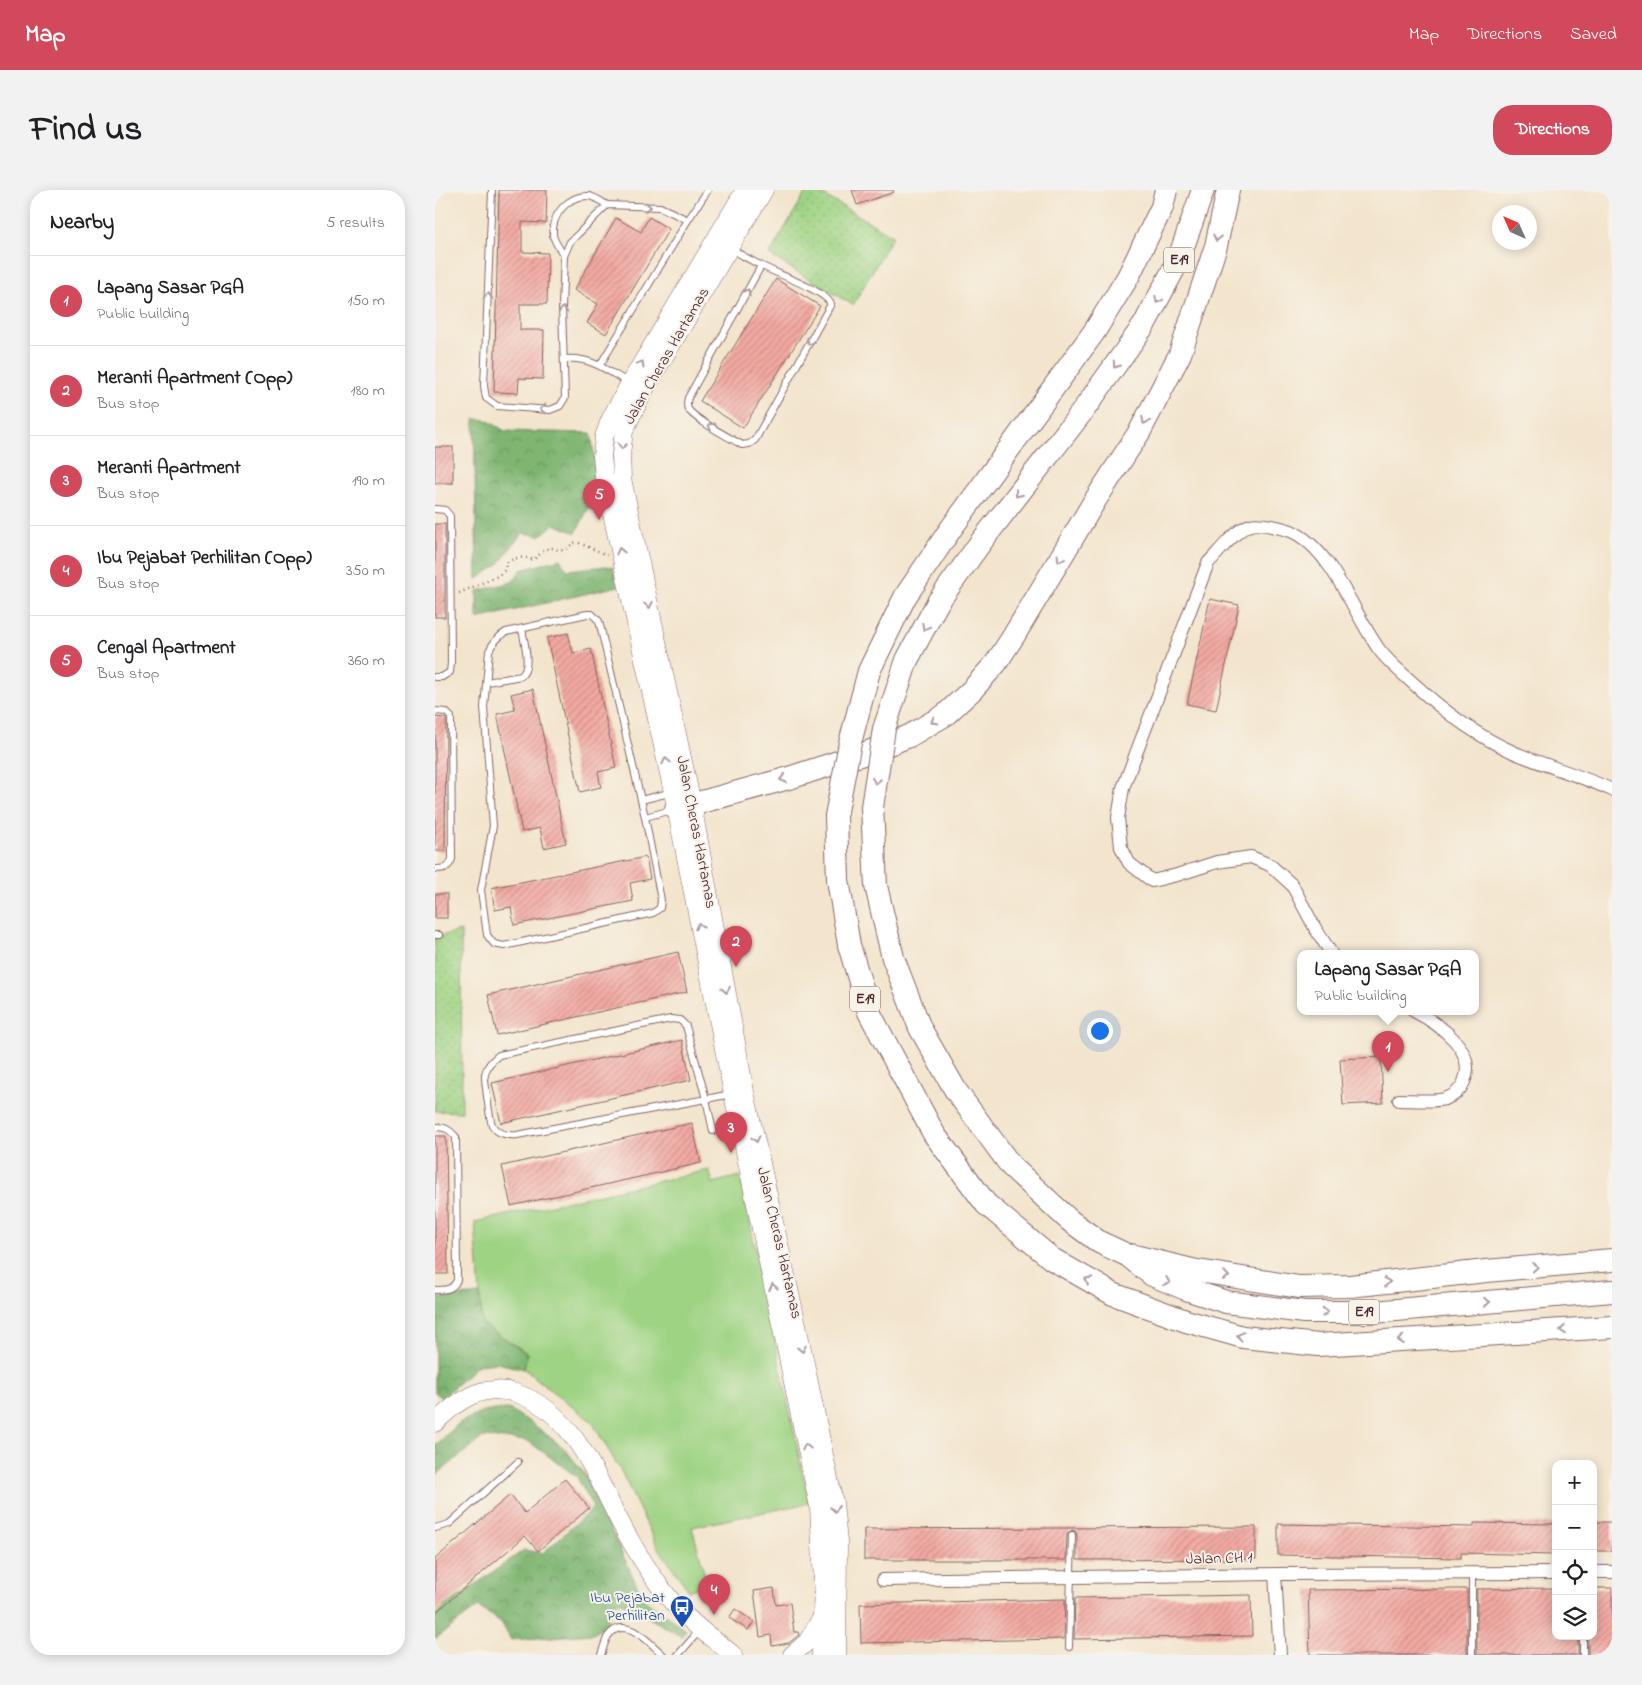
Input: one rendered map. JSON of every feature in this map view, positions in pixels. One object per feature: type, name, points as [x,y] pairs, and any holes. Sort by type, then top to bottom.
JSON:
[{"type":"highway","name":"E19","points":[[1166,190],[1162,207],[1128,277],[1094,332],[950,530],[905,597],[869,671],[850,743],[836,816],[838,880],[849,945],[869,1012],[935,1134],[986,1204],[1052,1259],[1113,1294],[1186,1321],[1243,1337],[1318,1346],[1612,1327]]},
{"type":"highway","name":"E19","points":[[1203,190],[1178,261],[1144,325],[1082,412],[981,542],[938,602],[907,660],[884,729],[872,807],[876,886],[893,958],[924,1036],[956,1091],[1011,1166],[1069,1220],[1099,1242],[1127,1255],[1152,1276],[1226,1302],[1304,1312],[1374,1312],[1612,1291]]},
{"type":"highway","points":[[682,798],[797,775],[866,753],[909,736],[945,715],[972,690],[996,663],[1013,637],[1094,502],[1140,431],[1180,354],[1216,246],[1228,190]]},
{"type":"highway","points":[[1127,1255],[1192,1270],[1299,1287],[1350,1286],[1612,1260]]},
{"type":"street","name":"Jalan Cheras Hartamas","points":[[722,246],[745,190]]},
{"type":"street","name":"Jalan Cheras Hartamas","points":[[682,798],[622,562],[604,477],[602,456],[604,437],[611,420],[637,387],[722,246],[764,190]]},
{"type":"street","name":"Jalan Cheras Hartamas","points":[[637,387],[624,432],[621,454],[622,479],[739,1093],[789,1326],[831,1581],[837,1655]]},
{"type":"street","points":[[1329,950],[1292,885],[1271,865],[1251,857],[1217,862],[1152,881],[1129,864],[1121,846],[1118,818],[1123,788],[1208,563],[1232,537],[1250,525],[1271,526],[1291,532],[1307,541],[1323,555],[1379,649],[1414,684],[1447,710],[1484,737],[1512,751],[1612,790]]},
{"type":"street","points":[[1399,1100],[1444,1100],[1460,1091],[1466,1077],[1468,1066],[1463,1053],[1451,1037],[1421,1015]]},
{"type":"street","points":[[435,1423],[461,1400],[477,1392],[494,1389],[529,1397],[544,1407],[570,1431],[588,1459],[648,1570],[665,1594],[725,1652],[746,1655]]},
{"type":"street","points":[[1597,1572],[1612,1572]]},
{"type":"street","name":"Jalan CH 1","points":[[883,1580],[1275,1574],[1552,1573]]},
{"type":"street","points":[[1275,1574],[1280,1655]]},
{"type":"street","name":"Jalan Cheras Hartamas","points":[[821,1655],[822,1616],[831,1581]]},
{"type":"street","points":[[793,1655],[807,1642],[822,1616]]},
{"type":"lane","points":[[492,190],[484,386],[486,398],[497,406],[550,410],[560,406],[565,398],[562,307],[564,256],[570,242],[607,205]]},
{"type":"lane","points":[[600,365],[707,190]]},
{"type":"lane","points":[[564,256],[553,237],[553,222],[561,209],[575,198],[590,196],[607,205],[659,207],[688,220]]},
{"type":"lane","points":[[722,246],[812,289],[829,299],[831,304],[755,440],[749,444],[742,445],[695,417],[686,404],[687,398],[761,266]]},
{"type":"lane","points":[[565,359],[574,358],[600,365],[637,387]]},
{"type":"lane","points":[[435,509],[445,510],[450,516],[451,596],[450,672],[443,677],[435,677]]},
{"type":"lane","points":[[587,614],[592,614],[599,620],[645,817],[661,900],[660,908],[653,913],[504,946],[494,944],[487,935],[481,890],[493,826],[484,707],[487,682],[489,651],[498,637],[506,632],[587,614]]},
{"type":"lane","points":[[487,682],[521,676],[526,673],[527,666],[522,628]]},
{"type":"lane","points":[[435,711],[447,712],[451,717],[452,859],[450,864],[444,869],[435,869]]},
{"type":"lane","points":[[641,800],[682,798]]},
{"type":"lane","points":[[645,817],[682,798]]},
{"type":"lane","points":[[713,1131],[706,1098],[686,1026],[680,1020],[671,1019],[499,1055],[490,1062],[484,1075],[493,1125],[498,1132],[508,1136],[706,1098],[739,1093]]},
{"type":"lane","points":[[435,1127],[445,1127],[451,1130],[455,1137],[457,1271],[455,1286],[448,1290],[435,1290]]},
{"type":"lane","points":[[435,1528],[449,1524],[518,1462]]},
{"type":"lane","points":[[1069,1647],[1072,1535]]},
{"type":"lane","points":[[1472,1573],[1472,1655]]},
{"type":"lane","points":[[601,1655],[607,1638],[613,1632],[623,1627],[632,1628],[663,1655]]},
{"type":"lane","points":[[678,1655],[701,1630]]},
{"type":"lane","points":[[1583,1640],[1583,1655]]},
{"type":"path","points":[[451,596],[498,576],[505,570],[506,563],[513,558],[522,557],[533,560],[545,549],[565,550],[573,542],[577,542],[622,562]]},
{"type":"green space","points":[[807,190],[815,190],[893,236],[853,305],[769,255]]},
{"type":"green space","points":[[474,419],[487,420],[505,431],[591,433],[600,497],[588,509],[576,533],[554,524],[540,536],[522,533],[498,565],[477,579]]},
{"type":"green space","points":[[560,559],[567,570],[612,567],[619,586],[477,619],[477,591],[512,582],[521,570]]},
{"type":"green space","points":[[461,931],[462,1112],[435,1111],[435,937]]},
{"type":"green space","points":[[709,1170],[713,1183],[740,1176],[809,1503],[692,1527],[707,1583],[689,1591],[657,1546],[622,1473],[592,1422],[524,1369],[527,1353],[482,1324],[475,1222]]},
{"type":"green space","points":[[480,1294],[482,1324],[527,1353],[524,1369],[497,1363],[478,1365],[442,1398],[435,1392],[435,1298]]},
{"type":"green space","points":[[509,1409],[533,1424],[565,1449],[584,1473],[643,1598],[686,1630],[682,1637],[622,1602],[611,1602],[607,1625],[593,1634],[511,1640],[501,1622],[478,1607],[435,1639],[435,1615],[445,1606],[524,1550],[543,1553],[593,1508],[577,1477],[528,1441],[483,1437],[435,1476],[435,1446],[459,1423],[484,1411]]},
{"type":"building","points":[[499,190],[547,190],[546,223],[522,222],[522,252],[548,253],[547,304],[520,304],[520,330],[544,330],[543,379],[519,378],[518,393],[494,392]]},
{"type":"building","points":[[852,190],[893,190],[894,192],[857,205]]},
{"type":"building","points":[[649,217],[669,229],[606,334],[587,323],[598,304],[574,290],[616,218],[641,232]]},
{"type":"building","points":[[776,279],[820,306],[743,428],[700,401]]},
{"type":"building","points":[[435,447],[453,447],[453,483],[435,483]]},
{"type":"building","points":[[435,524],[445,524],[445,617],[435,617]]},
{"type":"building","points":[[1210,599],[1239,605],[1216,710],[1187,704]]},
{"type":"building","points":[[568,633],[573,653],[591,649],[616,768],[598,772],[601,787],[580,792],[547,638]]},
{"type":"building","points":[[533,689],[566,843],[544,848],[540,828],[522,832],[497,714],[515,710],[511,694]]},
{"type":"building","points":[[435,717],[446,719],[445,851],[435,851]]},
{"type":"building","points":[[646,857],[650,879],[630,883],[633,901],[514,925],[511,907],[495,910],[491,888]]},
{"type":"building","points":[[435,894],[447,894],[447,918],[435,918]]},
{"type":"building","points":[[678,952],[687,992],[497,1035],[488,995]]},
{"type":"building","points":[[682,1040],[691,1080],[501,1123],[492,1083]]},
{"type":"building","points":[[1381,1057],[1383,1103],[1343,1105],[1340,1059]]},
{"type":"building","points":[[692,1123],[701,1163],[511,1206],[502,1166]]},
{"type":"building","points":[[435,1136],[446,1136],[448,1274],[435,1274]]},
{"type":"building","points":[[565,1479],[589,1508],[538,1551],[525,1536],[435,1613],[435,1559],[510,1495],[525,1513]]},
{"type":"building","points":[[1597,1522],[1612,1522],[1612,1551],[1597,1551]]},
{"type":"building","points":[[1474,1523],[1552,1524],[1552,1555],[1461,1553],[1461,1558],[1278,1555],[1278,1524],[1474,1527]]},
{"type":"building","points":[[1256,1527],[1256,1559],[1077,1560],[1077,1535],[1072,1530],[1067,1534],[1066,1560],[864,1560],[864,1529]]},
{"type":"building","points":[[774,1588],[776,1605],[790,1603],[794,1632],[798,1632],[799,1635],[789,1643],[772,1646],[771,1635],[760,1637],[754,1591]]},
{"type":"building","points":[[1552,1588],[1552,1640],[1578,1640],[1578,1655],[1477,1655],[1477,1589]]},
{"type":"building","points":[[1597,1588],[1612,1588],[1612,1655],[1588,1655],[1588,1640],[1597,1640]]},
{"type":"building","points":[[1467,1589],[1467,1655],[1310,1655],[1308,1590]]},
{"type":"building","points":[[1251,1595],[1252,1636],[1074,1639],[1075,1598]]},
{"type":"building","points":[[1065,1599],[1064,1639],[861,1643],[860,1604]]},
{"type":"building","points":[[735,1609],[754,1622],[748,1630],[729,1618]]},
{"type":"place","name":"Cengal Apartment","points":[[599,520]]},
{"type":"place","name":"Meranti Apartment (Opp)","points":[[736,967]]},
{"type":"place","name":"Lapang Sasar PGA","points":[[1388,1072]]},
{"type":"place","name":"Meranti Apartment","points":[[731,1153]]},
{"type":"place","name":"Ibu Pejabat Perhilitan (Opp)","points":[[714,1615]]},
{"type":"place","name":"Ibu Pejabat Perhilitan","points":[[682,1628]]}]
